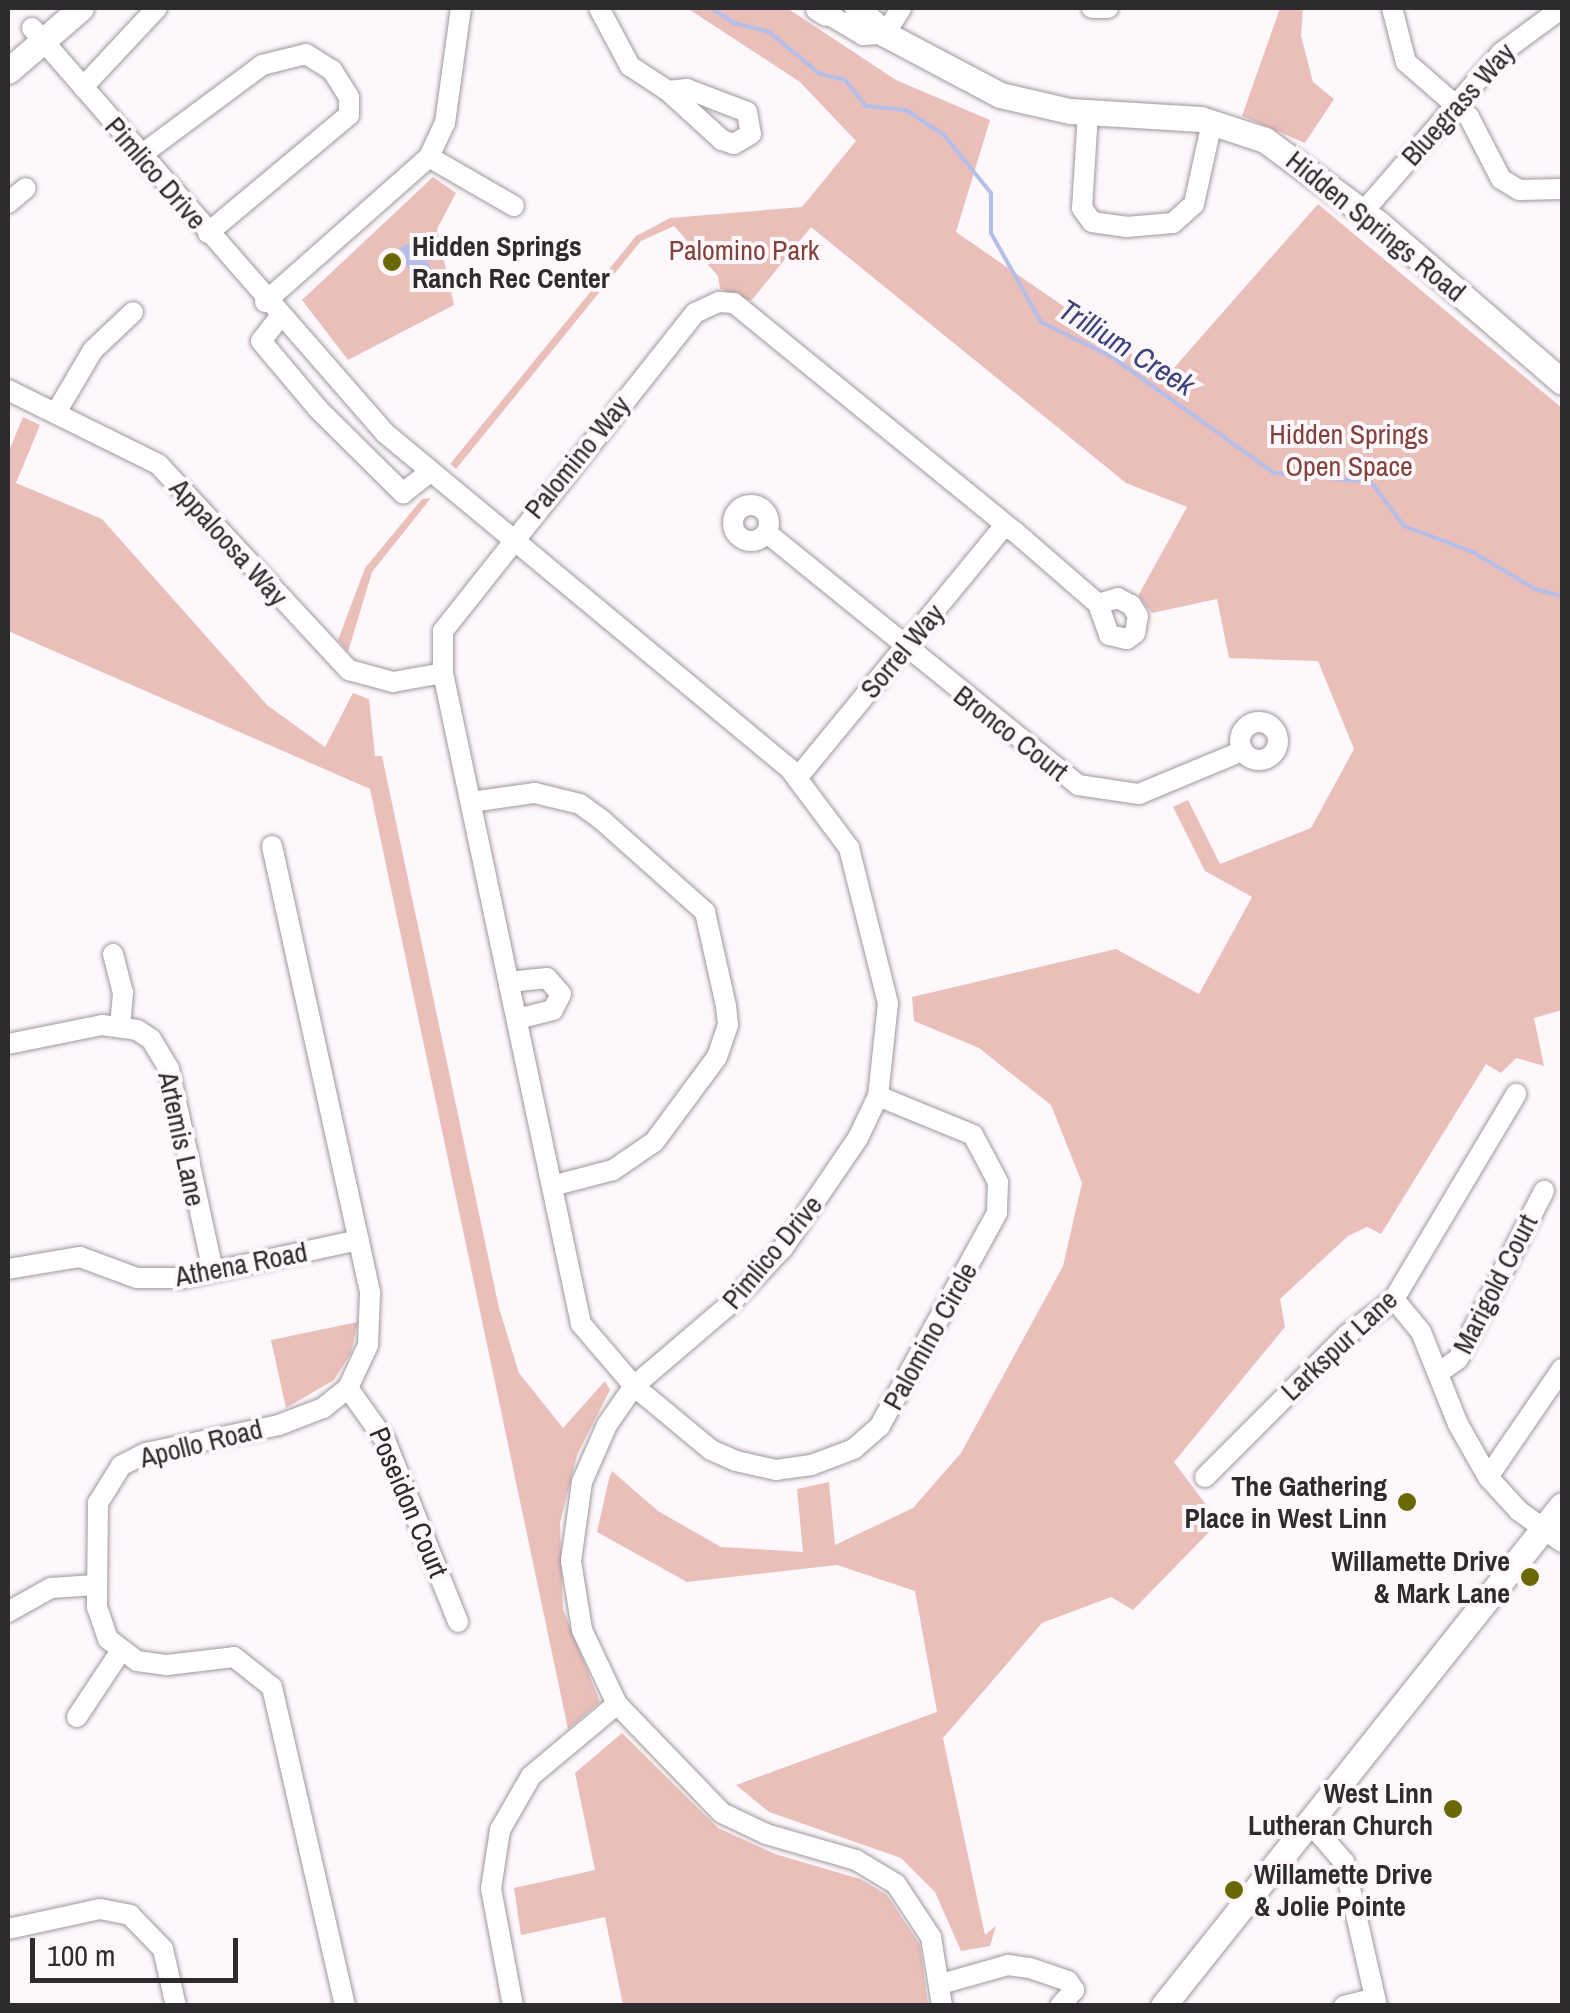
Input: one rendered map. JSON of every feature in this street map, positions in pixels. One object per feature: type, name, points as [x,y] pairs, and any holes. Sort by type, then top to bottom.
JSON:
[{"type":"main road","points":[[8,71],[55,8]]},
{"type":"main road","points":[[8,48],[38,35],[81,8]]},
{"type":"main road","name":"Hidden Springs Road","points":[[857,8],[884,34],[972,84],[1088,113],[1212,122],[1282,150],[1363,212],[1562,382]]},
{"type":"main road","points":[[1163,2006],[1310,1823],[1554,1535],[1562,1505]]},
{"type":"street","points":[[83,87],[157,8]]},
{"type":"street","points":[[266,302],[429,157],[445,123],[461,8]]},
{"type":"street","points":[[599,8],[630,66],[668,90]]},
{"type":"street","points":[[884,34],[901,8]]},
{"type":"street","points":[[1092,8],[1108,8]]},
{"type":"street","points":[[1392,8],[1406,62],[1476,127],[1486,156],[1510,187],[1562,190]]},
{"type":"street","name":"Bluegrass Way","points":[[1363,212],[1520,35],[1562,8]]},
{"type":"street","name":"Hidden Springs Road","points":[[822,10],[863,35],[884,34]]},
{"type":"street","name":"Pimlico Drive","points":[[38,35],[374,423],[509,541],[798,777],[843,836],[864,893],[888,1003],[878,1096],[858,1138],[783,1248],[738,1297],[634,1386],[586,1467],[572,1542],[582,1630],[617,1704],[722,1813],[766,1834],[856,1860],[896,1884],[925,1922],[941,1984],[942,2006]]},
{"type":"street","points":[[141,155],[262,64],[306,54],[332,70],[348,97],[348,114],[208,233]]},
{"type":"street","points":[[1088,113],[1082,208],[1092,222],[1126,227],[1173,222],[1194,204],[1212,122]]},
{"type":"street","points":[[429,157],[514,206]]},
{"type":"street","points":[[8,204],[26,188]]},
{"type":"street","name":"Palomino Way","points":[[634,1386],[581,1324],[443,673],[444,631],[509,541],[695,313],[718,302],[734,302],[1098,604]]},
{"type":"street","points":[[57,411],[92,350],[134,312]]},
{"type":"street","points":[[280,318],[261,341],[318,409],[403,493],[430,472]]},
{"type":"street","name":"Appaloosa Way","points":[[8,390],[158,464],[349,670],[392,682],[443,673]]},
{"type":"street","name":"Sorrel Way","points":[[798,777],[1005,525]]},
{"type":"street","name":"Bronco Court","points":[[766,533],[1058,772],[1097,791],[1156,791],[1240,752]]},
{"type":"street","points":[[471,802],[534,793],[557,797],[580,804],[633,846],[704,912],[726,1006],[717,1057],[654,1142],[612,1170],[552,1186]]},
{"type":"street","points":[[272,846],[359,1240],[372,1330],[348,1388]]},
{"type":"street","points":[[8,1044],[120,1025],[123,992],[113,954]]},
{"type":"street","points":[[509,982],[547,978],[561,994],[553,1010],[517,1019]]},
{"type":"street","name":"Artemis Lane","points":[[120,1025],[150,1040],[169,1068],[213,1271]]},
{"type":"street","name":"Larkspur Lane","points":[[1205,1478],[1347,1335],[1394,1300],[1516,1094]]},
{"type":"street","name":"Palomino Circle","points":[[634,1386],[711,1450],[758,1468],[811,1466],[840,1456],[880,1426],[986,1236],[1000,1190],[972,1135],[878,1096]]},
{"type":"street","name":"Marigold Court","points":[[1440,1372],[1458,1359],[1544,1191]]},
{"type":"street","name":"Athena Road","points":[[8,1270],[61,1257],[137,1278],[213,1271],[359,1240]]},
{"type":"street","points":[[1394,1300],[1421,1332],[1458,1424],[1488,1477],[1519,1512],[1554,1535]]},
{"type":"street","points":[[1488,1477],[1562,1369]]},
{"type":"street","name":"Apollo Road","points":[[120,1652],[100,1622],[96,1585],[98,1503],[122,1464],[146,1452],[296,1420],[348,1388]]},
{"type":"street","name":"Poseidon Court","points":[[348,1388],[386,1440],[458,1622]]},
{"type":"street","points":[[8,1612],[51,1588],[96,1585]]},
{"type":"street","points":[[77,1717],[120,1652],[167,1666],[234,1657],[272,1687],[345,2006]]},
{"type":"street","points":[[514,2006],[491,1889],[500,1830],[531,1776],[617,1704]]},
{"type":"street","points":[[1310,1823],[1344,1862],[1376,2002],[1344,2006]]},
{"type":"street","points":[[8,1928],[100,1909],[130,1915],[162,1946],[176,2006]]},
{"type":"street","points":[[941,1984],[1008,1965],[1030,1968],[1068,1981],[1074,1990],[1060,2006]]},
{"type":"green space","name":"Hidden Springs Open Space","points":[[687,8],[787,8],[896,80],[990,120],[956,232],[1166,377],[1318,204],[1562,408],[1562,1010],[1534,1018],[1544,1066],[1516,1058],[1501,1073],[1486,1064],[1381,1234],[1367,1227],[1348,1236],[1280,1299],[1285,1327],[1174,1462],[1219,1522],[1133,1610],[1111,1597],[1042,1623],[943,1738],[985,1935],[996,1926],[990,1946],[961,1951],[935,1892],[901,1858],[769,1812],[736,1785],[937,1712],[915,1591],[837,1565],[687,1582],[597,1532],[609,1479],[612,1471],[658,1511],[721,1547],[803,1552],[797,1489],[829,1482],[835,1545],[913,1508],[961,1453],[1063,1266],[1082,1183],[1051,1105],[979,1048],[914,1021],[912,997],[1116,949],[1199,994],[1252,897],[1205,871],[1173,807],[1188,800],[1220,864],[1311,828],[1354,749],[1318,661],[1229,658],[1217,599],[1152,613],[1138,596],[1187,507],[1126,483],[811,227],[751,301],[720,289],[718,276],[674,226],[641,241],[456,469],[450,464],[636,236],[670,218],[802,207],[856,141],[800,82]]},
{"type":"green space","points":[[1280,8],[1303,8],[1301,36],[1313,82],[1334,99],[1305,143],[1242,116]]},
{"type":"green space","name":"Hidden Springs Ranch Rec Center","points":[[433,177],[456,193],[437,229],[454,305],[348,360],[302,300]]},
{"type":"green space","points":[[23,417],[40,425],[16,483],[102,519],[267,705],[325,747],[353,693],[369,699],[375,756],[382,756],[499,1308],[519,1373],[563,1428],[605,1381],[610,1390],[577,1455],[560,1523],[563,1609],[600,1702],[568,1729],[370,789],[8,631],[8,453]]},
{"type":"green space","points":[[431,498],[372,572],[348,652],[338,640],[365,568],[422,499]]},
{"type":"green space","points":[[358,1322],[351,1353],[334,1380],[286,1408],[271,1340]]},
{"type":"green space","points":[[622,1733],[718,1828],[775,1854],[860,1879],[887,1895],[920,1945],[928,2005],[623,2005],[605,1917],[521,1935],[514,1888],[595,1870],[575,1773]]},
{"type":"water","points":[[416,239],[434,274],[416,283],[398,249]]},
{"type":"waterway","name":"Trillium Creek","points":[[711,8],[734,23],[769,32],[820,74],[845,80],[866,106],[906,110],[944,135],[991,193],[991,233],[1041,322],[1112,357],[1274,473],[1371,482],[1404,526],[1473,552],[1535,589],[1562,596]]},
{"type":"place","name":"Hidden Springs Ranch Rec Center","points":[[392,262]]},
{"type":"place","name":"The Gathering Place in West Linn","points":[[1407,1502]]},
{"type":"place","name":"Willamette Drive & Mark Lane","points":[[1530,1577]]},
{"type":"place","name":"West Linn Lutheran Church","points":[[1453,1809]]},
{"type":"place","name":"Willamette Drive & Jolie Pointe","points":[[1234,1890]]},
{"type":"park label","name":"Palomino Park","points":[[744,250]]}]
